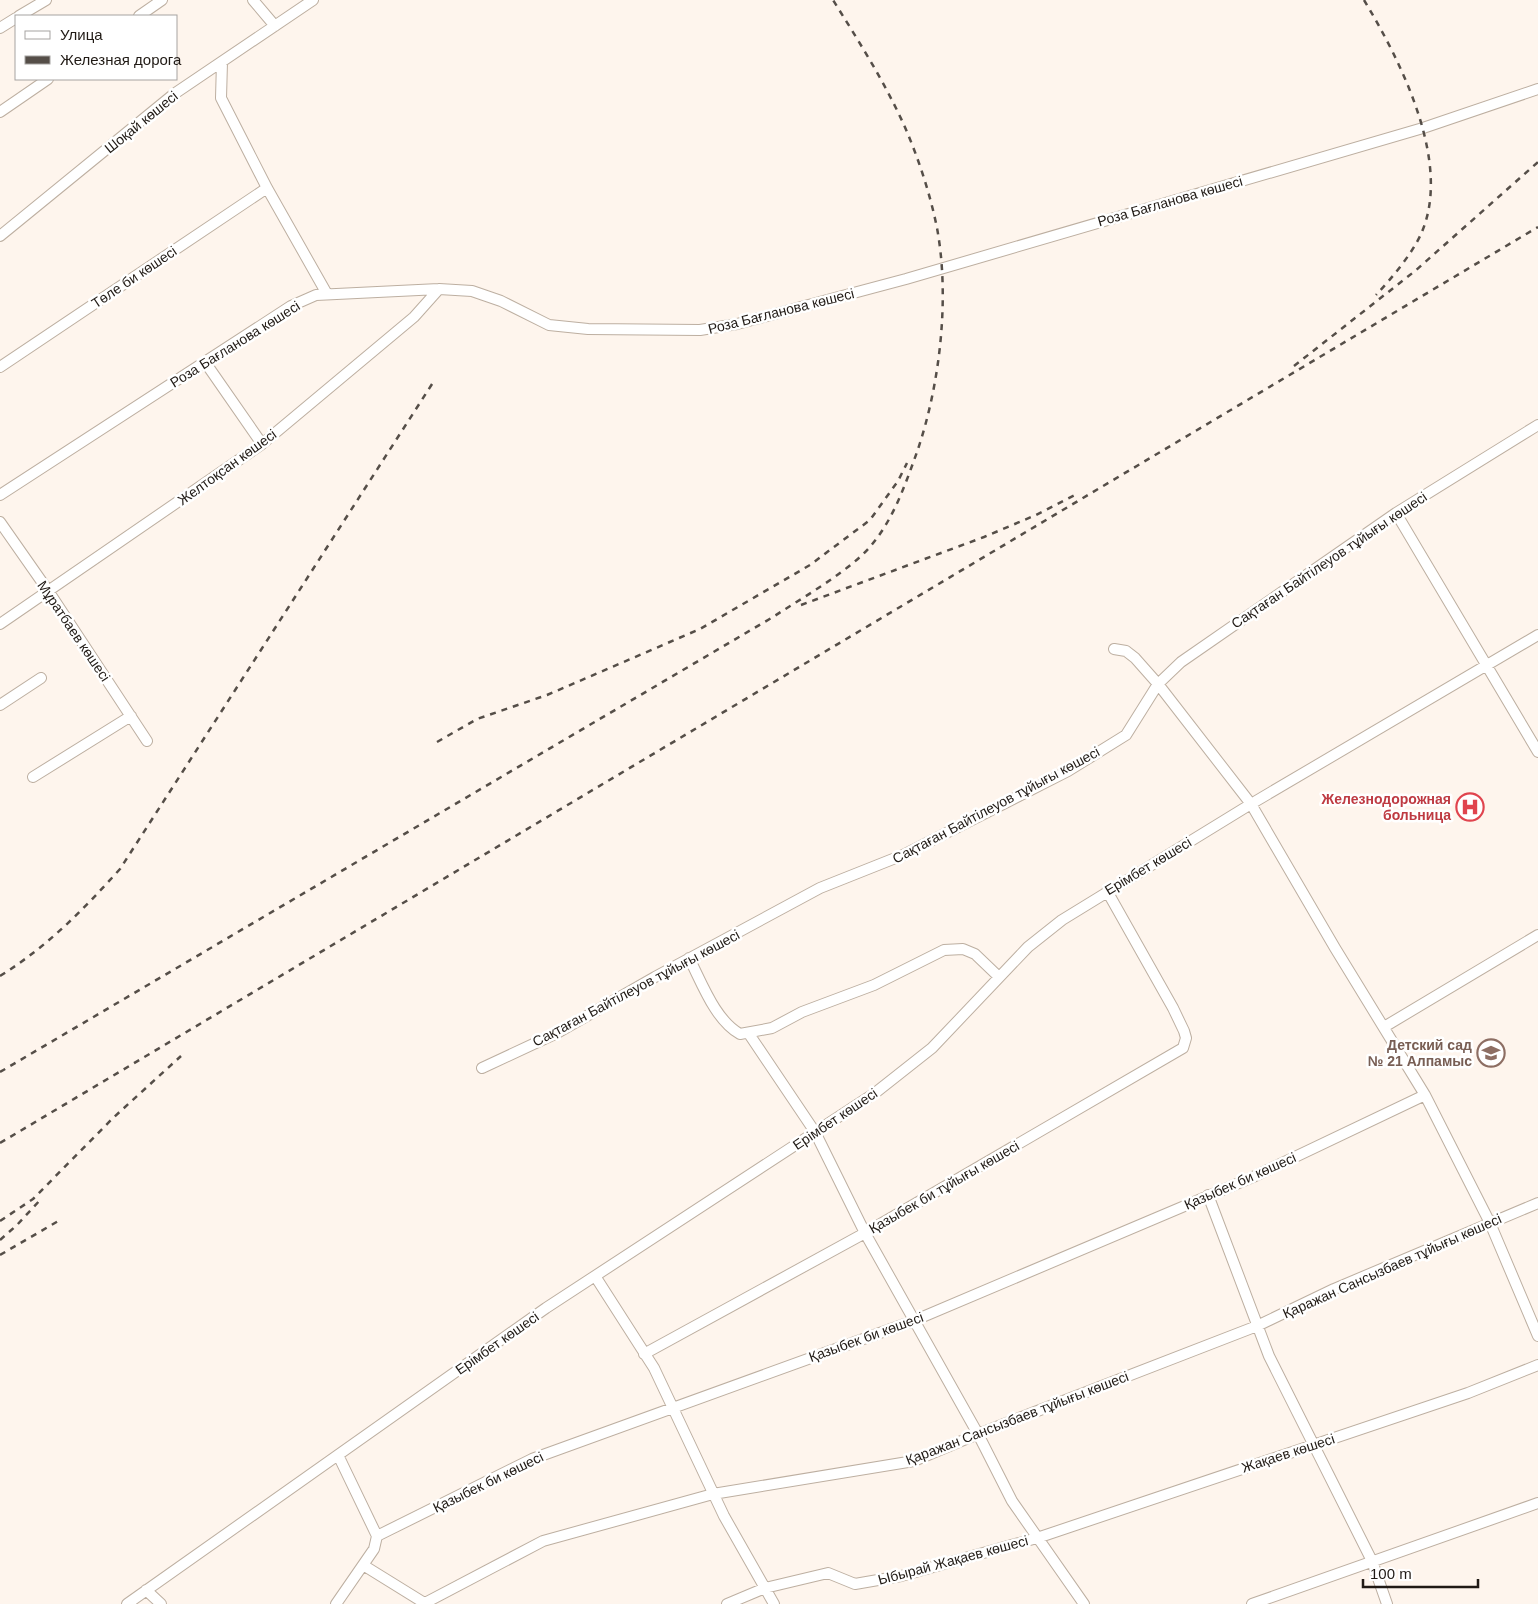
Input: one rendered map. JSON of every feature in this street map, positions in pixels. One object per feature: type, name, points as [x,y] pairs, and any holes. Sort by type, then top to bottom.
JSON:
[{"type":"street","points":[[21,15],[46,0]]},
{"type":"street","points":[[140,15],[162,0]]},
{"type":"street","points":[[252,0],[275,26]]},
{"type":"street","name":"Шоқай көшесі","points":[[0,236],[174,94],[312,0]]},
{"type":"street","points":[[0,28],[15,19]]},
{"type":"street","points":[[222,62],[221,98],[267,188],[327,294]]},
{"type":"street","points":[[0,112],[47,80]]},
{"type":"street","name":"Роза Бағланова көшесі","points":[[0,495],[291,306],[316,295],[439,289],[472,291],[501,301],[549,325],[588,329],[700,330],[737,324],[906,279],[950,264],[1423,128],[1538,89]]},
{"type":"street","name":"Төле би көшесі","points":[[0,367],[267,188]]},
{"type":"street","name":"Желтоқсан көшесі","points":[[0,624],[262,444],[414,317],[439,289]]},
{"type":"street","points":[[205,362],[262,444]]},
{"type":"street","name":"Сақтаған Байтілеуов тұйығы көшесі","points":[[482,1068],[557,1033],[689,958],[820,888],[903,855],[1068,771],[1126,736],[1158,684],[1169,672],[1204,645],[1396,513],[1538,425]]},
{"type":"street","points":[[1396,513],[1538,752]]},
{"type":"street","name":"Мұратбаев көшесі","points":[[0,522],[147,740]]},
{"type":"street","name":"Ерімбет көшесі","points":[[127,1604],[595,1276],[874,1093],[932,1048],[1028,946],[1062,920],[1251,804],[1538,635]]},
{"type":"street","points":[[1114,649],[1126,651],[1135,658],[1158,684],[1251,804],[1425,1095],[1490,1223],[1538,1336]]},
{"type":"street","points":[[0,705],[41,678]]},
{"type":"street","points":[[34,777],[130,716]]},
{"type":"street","name":"Қазыбек би тұйығы көшесі","points":[[644,1354],[864,1233],[1183,1048],[1186,1038],[1184,1031],[1107,891]]},
{"type":"street","points":[[1384,1027],[1538,935]]},
{"type":"street","points":[[689,958],[709,996],[730,1028],[740,1034],[749,1034],[772,1028],[802,1012],[874,986],[944,950],[963,949],[976,954],[999,977]]},
{"type":"street","points":[[749,1034],[815,1132],[864,1233],[978,1434],[1012,1501],[1084,1604]]},
{"type":"street","name":"Қазыбек би көшесі","points":[[377,1536],[532,1459],[913,1321],[1208,1195],[1425,1095]]},
{"type":"street","points":[[1208,1195],[1269,1356],[1372,1561],[1387,1604]]},
{"type":"street","name":"Қаражан Сансызбаев тұйығы көшесі","points":[[426,1603],[543,1541],[713,1494],[914,1461],[978,1434],[1257,1326],[1334,1289],[1538,1203]]},
{"type":"street","points":[[595,1276],[654,1368],[713,1494],[774,1604]]},
{"type":"street","name":"Жақаев көшесі","points":[[1037,1538],[1468,1393],[1538,1366]]},
{"type":"street","points":[[336,1604],[374,1549],[377,1536],[338,1455]]},
{"type":"street","points":[[1252,1604],[1538,1503]]},
{"type":"street","name":"Ыбырай Жақаев көшесі","points":[[728,1604],[765,1588],[828,1573],[854,1584],[901,1576],[1037,1538]]},
{"type":"street","points":[[363,1565],[426,1603]]},
{"type":"street","points":[[146,1590],[162,1604]]},
{"type":"railway","points":[[0,1072],[773,617],[840,573],[871,546],[895,508],[925,426],[932,399],[941,341],[943,283],[941,255],[931,202],[909,137],[879,77],[833,0]]},
{"type":"railway","points":[[1364,0],[1393,52],[1418,113],[1427,145],[1431,176],[1429,206],[1421,234],[1407,258],[1376,295]]},
{"type":"railway","points":[[1294,366],[1415,271],[1538,162]]},
{"type":"railway","points":[[0,1143],[1538,227]]},
{"type":"railway","points":[[0,976],[34,952],[64,927],[120,869],[434,381]]},
{"type":"railway","points":[[437,742],[477,719],[547,695],[700,629],[810,565],[870,520],[898,481],[907,463]]},
{"type":"railway","points":[[801,605],[984,537],[1036,515],[1077,494]]},
{"type":"railway","points":[[0,1221],[33,1199],[113,1118],[181,1056]]},
{"type":"railway","points":[[0,1240],[42,1198]]},
{"type":"railway","points":[[0,1255],[60,1220]]},
{"type":"place","name":"Железнодорожная больница","points":[[1470,807]]},
{"type":"place","name":"Детский сад № 21 Алпамыс","points":[[1491,1053]]}]
